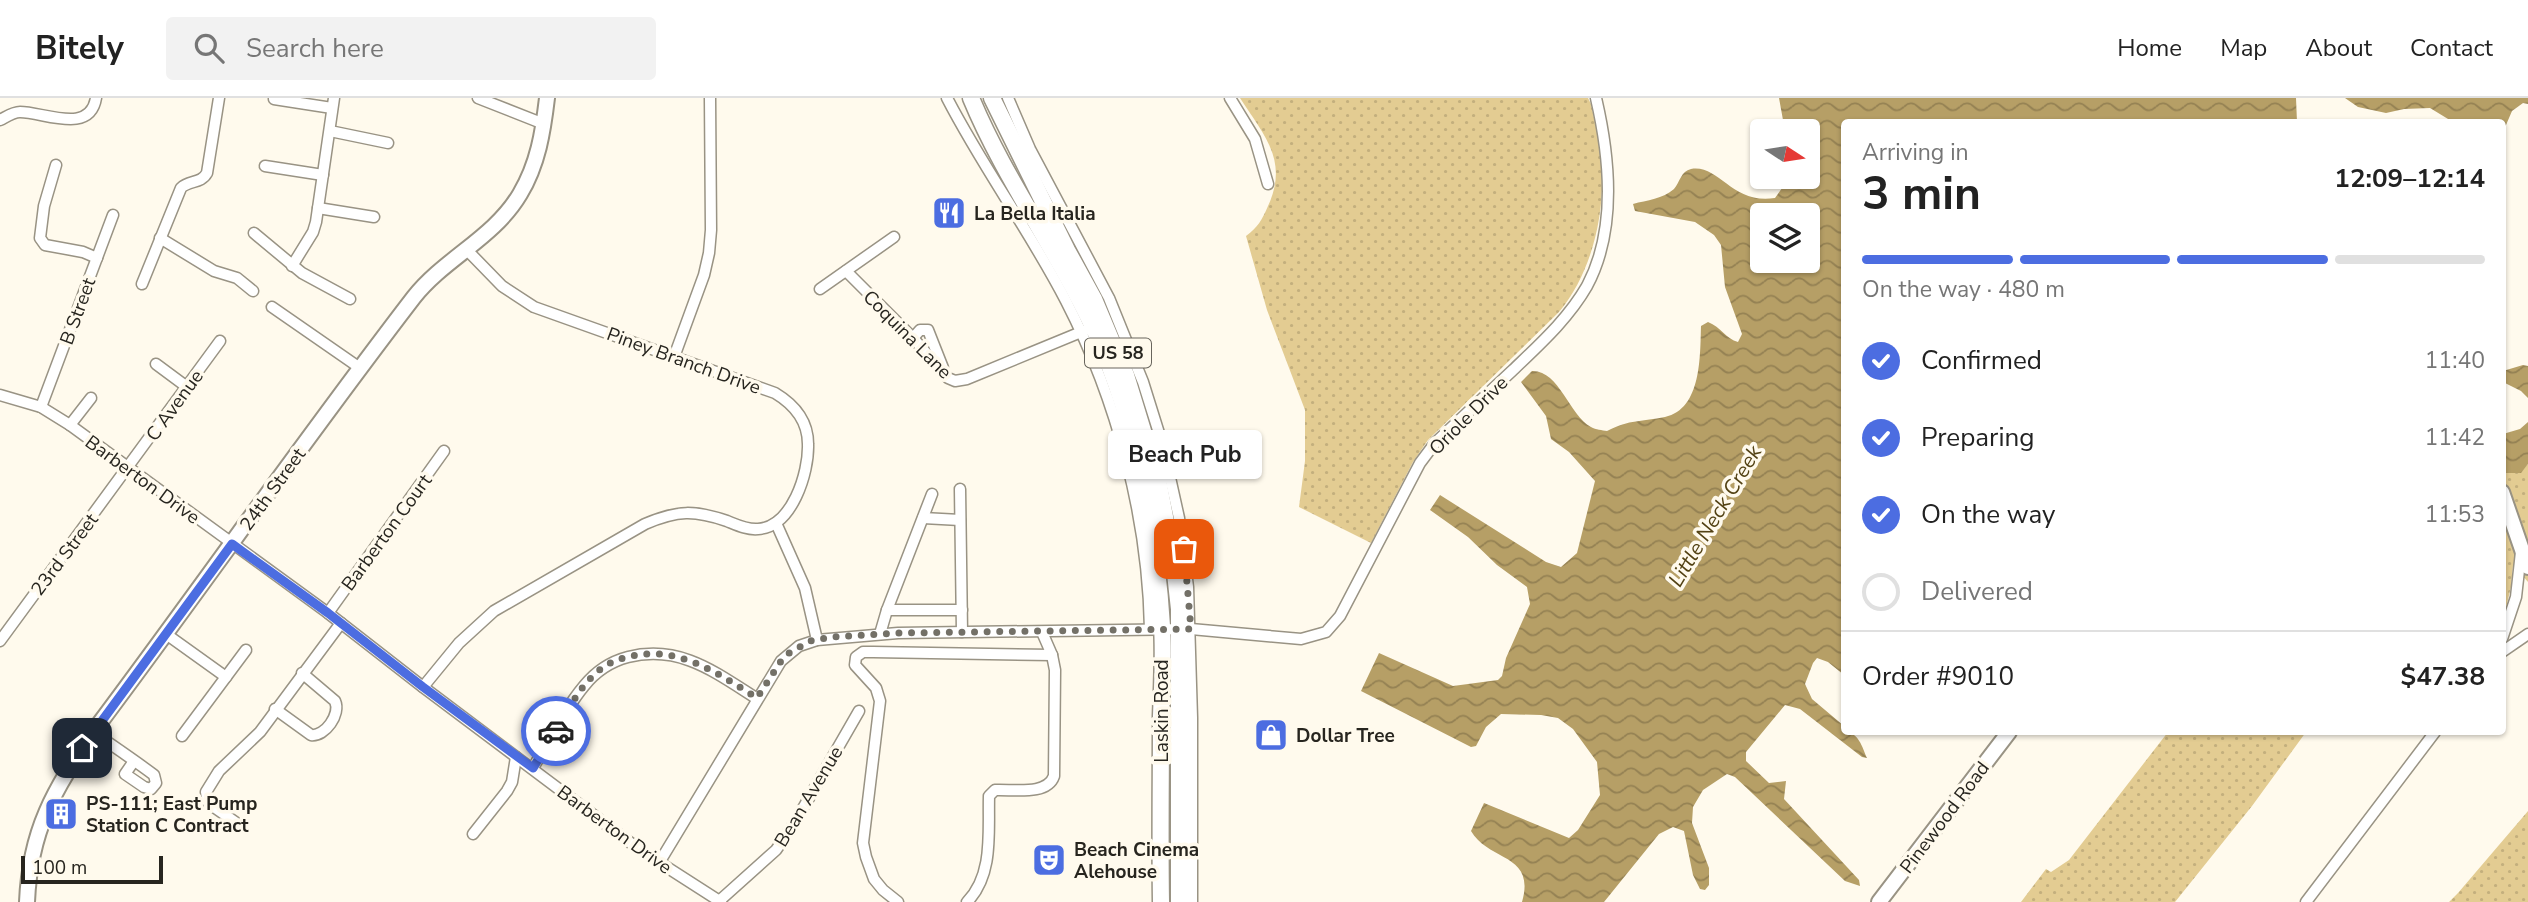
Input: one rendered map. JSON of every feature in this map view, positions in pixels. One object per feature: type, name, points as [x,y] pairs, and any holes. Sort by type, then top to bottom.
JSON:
[{"type":"main road","name":"Laskin Road","points":[[992,98],[1135,401],[1158,480],[1185,629],[1183,893]]},
{"type":"main road","name":"Laskin Road","points":[[974,105],[998,155],[1100,327],[1138,455],[1153,533],[1161,896]]},
{"type":"main road","points":[[1161,896],[1183,893]]},
{"type":"street","points":[[0,120],[21,112],[49,117],[81,118],[92,112],[96,98]]},
{"type":"street","points":[[142,284],[181,188],[187,183],[200,181],[207,173],[219,98]]},
{"type":"street","points":[[478,98],[544,124]]},
{"type":"street","name":"24th Street","points":[[27,902],[30,863],[40,823],[60,781],[93,732],[420,289],[449,261],[499,221],[520,193],[538,153],[547,98]]},
{"type":"street","points":[[674,356],[704,275],[709,253],[710,98]]},
{"type":"street","name":"Laskin Road","points":[[947,98],[1065,300],[1100,327]]},
{"type":"street","name":"Laskin Road","points":[[1008,98],[1100,327]]},
{"type":"street","points":[[1230,98],[1255,139],[1268,184]]},
{"type":"street","name":"Oriole Drive","points":[[817,640],[880,634],[1156,629],[1301,639],[1320,635],[1334,625],[1420,463],[1435,443],[1555,329],[1588,283],[1600,251],[1607,214],[1608,176],[1596,98]]},
{"type":"street","points":[[274,99],[333,103],[313,232],[292,266]]},
{"type":"street","points":[[960,124],[974,105]]},
{"type":"street","points":[[330,131],[388,143]]},
{"type":"street","points":[[56,164],[44,206],[40,238],[45,245],[83,251],[97,258]]},
{"type":"street","points":[[265,166],[323,175]]},
{"type":"street","points":[[318,208],[374,217]]},
{"type":"street","name":"B Street","points":[[41,407],[113,215]]},
{"type":"street","points":[[254,233],[292,266],[349,299]]},
{"type":"street","points":[[820,289],[894,237]]},
{"type":"street","points":[[160,238],[214,271],[237,278],[253,291]]},
{"type":"street","name":"Piney Branch Drive","points":[[466,249],[502,286],[534,307],[775,393],[785,400],[803,420],[808,448],[803,482],[790,507],[776,523]]},
{"type":"street","name":"Coquina Lane","points":[[846,271],[913,338],[945,375],[955,381],[1100,327]]},
{"type":"street","points":[[272,307],[360,368]]},
{"type":"street","points":[[913,338],[920,330],[928,330],[945,375]]},
{"type":"street","name":"C Avenue","points":[[128,468],[220,341]]},
{"type":"street","points":[[156,364],[187,387]]},
{"type":"street","name":"Barberton Drive","points":[[0,395],[41,407],[71,425],[328,613],[659,863],[719,901]]},
{"type":"street","points":[[71,425],[91,398]]},
{"type":"street","name":"Barberton Court","points":[[328,613],[444,451]]},
{"type":"street","name":"23rd Street","points":[[0,641],[128,468]]},
{"type":"street","points":[[960,489],[962,632]]},
{"type":"street","points":[[880,634],[932,494]]},
{"type":"street","points":[[2506,504],[2528,567]]},
{"type":"street","points":[[423,687],[459,643],[494,611],[645,524],[664,516],[691,512],[750,529],[760,529],[776,523],[805,588],[817,640],[789,653],[781,661],[659,863]]},
{"type":"street","points":[[923,518],[960,520]]},
{"type":"street","points":[[2506,627],[2516,597],[2521,551]]},
{"type":"street","points":[[887,610],[962,611]]},
{"type":"street","points":[[241,826],[208,803],[206,792],[229,760],[260,732],[341,623]]},
{"type":"street","points":[[967,902],[978,888],[986,869],[991,792],[1043,788],[1054,776],[1055,670],[1052,654],[1042,632]]},
{"type":"street","points":[[166,634],[226,677]]},
{"type":"street","points":[[2506,649],[2528,634]]},
{"type":"street","points":[[182,736],[246,650]]},
{"type":"street","points":[[898,902],[874,879],[866,857],[863,828],[880,701],[876,688],[855,666],[856,657],[863,652],[1052,654]]},
{"type":"street","points":[[533,768],[582,688],[612,661],[638,654],[678,656],[701,665],[757,698]]},
{"type":"street","points":[[275,709],[315,736],[320,735],[336,715],[335,701],[302,673]]},
{"type":"street","name":"Bean Avenue","points":[[719,901],[776,850],[794,824],[859,711]]},
{"type":"street","points":[[93,732],[134,761]]},
{"type":"street","name":"Pinewood Road","points":[[1879,902],[2007,735]]},
{"type":"street","points":[[2306,902],[2433,735]]},
{"type":"street","points":[[473,834],[507,791],[512,782],[516,757]]},
{"type":"street","name":"Laskin Road","points":[[1183,893],[1192,902]]},
{"type":"shaded area","points":[[1240,98],[1588,98],[1591,104],[1600,147],[1602,190],[1596,234],[1582,276],[1559,312],[1428,440],[1413,462],[1371,543],[1299,507],[1305,461],[1305,410],[1267,310],[1246,236],[1259,223],[1268,206],[1274,190],[1275,162],[1265,137]]},
{"type":"shaded area","points":[[2528,464],[2528,582],[2513,565],[2506,608],[2506,473],[2520,473]]},
{"type":"shaded area","points":[[2166,735],[2304,735],[2252,806],[2175,902],[2021,902],[2046,869],[2051,872],[2069,860]]},
{"type":"shaded area","points":[[2528,811],[2528,902],[2449,902],[2458,893]]},
{"type":"water","name":"Little Neck Creek","points":[[1779,98],[2296,98],[2297,119],[1841,119],[1841,673],[1828,662],[1817,658],[1805,684],[1812,699],[1841,723],[1841,735],[1857,737],[1867,758],[1862,757],[1800,709],[1785,705],[1746,752],[1746,761],[1769,783],[1786,781],[1784,799],[1859,880],[1860,886],[1845,881],[1735,777],[1727,774],[1703,790],[1693,807],[1692,823],[1709,868],[1709,885],[1705,890],[1700,889],[1693,875],[1684,831],[1673,827],[1659,834],[1604,902],[1522,902],[1525,886],[1517,866],[1479,841],[1471,831],[1484,803],[1569,838],[1578,830],[1600,795],[1597,762],[1573,729],[1558,718],[1501,714],[1486,727],[1476,746],[1471,747],[1361,691],[1379,653],[1453,686],[1498,680],[1502,676],[1506,658],[1530,604],[1527,587],[1497,565],[1468,537],[1430,510],[1440,495],[1546,562],[1561,567],[1577,553],[1595,481],[1569,452],[1551,439],[1546,416],[1521,382],[1532,371],[1550,378],[1583,421],[1593,428],[1607,431],[1629,423],[1665,417],[1677,412],[1686,403],[1692,392],[1699,365],[1701,326],[1708,322],[1738,342],[1742,334],[1725,287],[1721,245],[1714,235],[1695,222],[1635,211],[1633,204],[1670,192],[1685,172],[1691,169],[1710,172],[1748,196],[1760,199],[1775,198],[1781,189],[1820,189],[1820,119],[1783,119]]},
{"type":"water","points":[[2345,98],[2528,98],[2528,104],[2523,103],[2512,111],[2506,125],[2506,119],[2448,119],[2430,108],[2386,113],[2358,107]]},
{"type":"water","points":[[2528,366],[2528,398],[2506,384],[2506,370]]},
{"type":"water","points":[[2528,422],[2528,464],[2521,473],[2506,473],[2506,433],[2520,429]]},
{"type":"way so far","points":[[556,731],[582,688],[596,673],[612,661],[638,654],[678,656],[701,665],[757,698],[789,653],[810,641],[832,637],[898,633],[1191,629],[1184,549]]},
{"type":"place","name":"La Bella Italia","points":[[949,213]]},
{"type":"place","name":"Beach Pub","points":[[1184,549]]},
{"type":"place","name":"Dollar Tree","points":[[1271,735]]},
{"type":"place","name":"PS-111; East Pump Station C Contract","points":[[61,814]]},
{"type":"place","name":"Beach Cinema Alehouse","points":[[1049,860]]},
{"type":"route","points":[[82,748],[232,544],[533,768],[556,731]]}]
